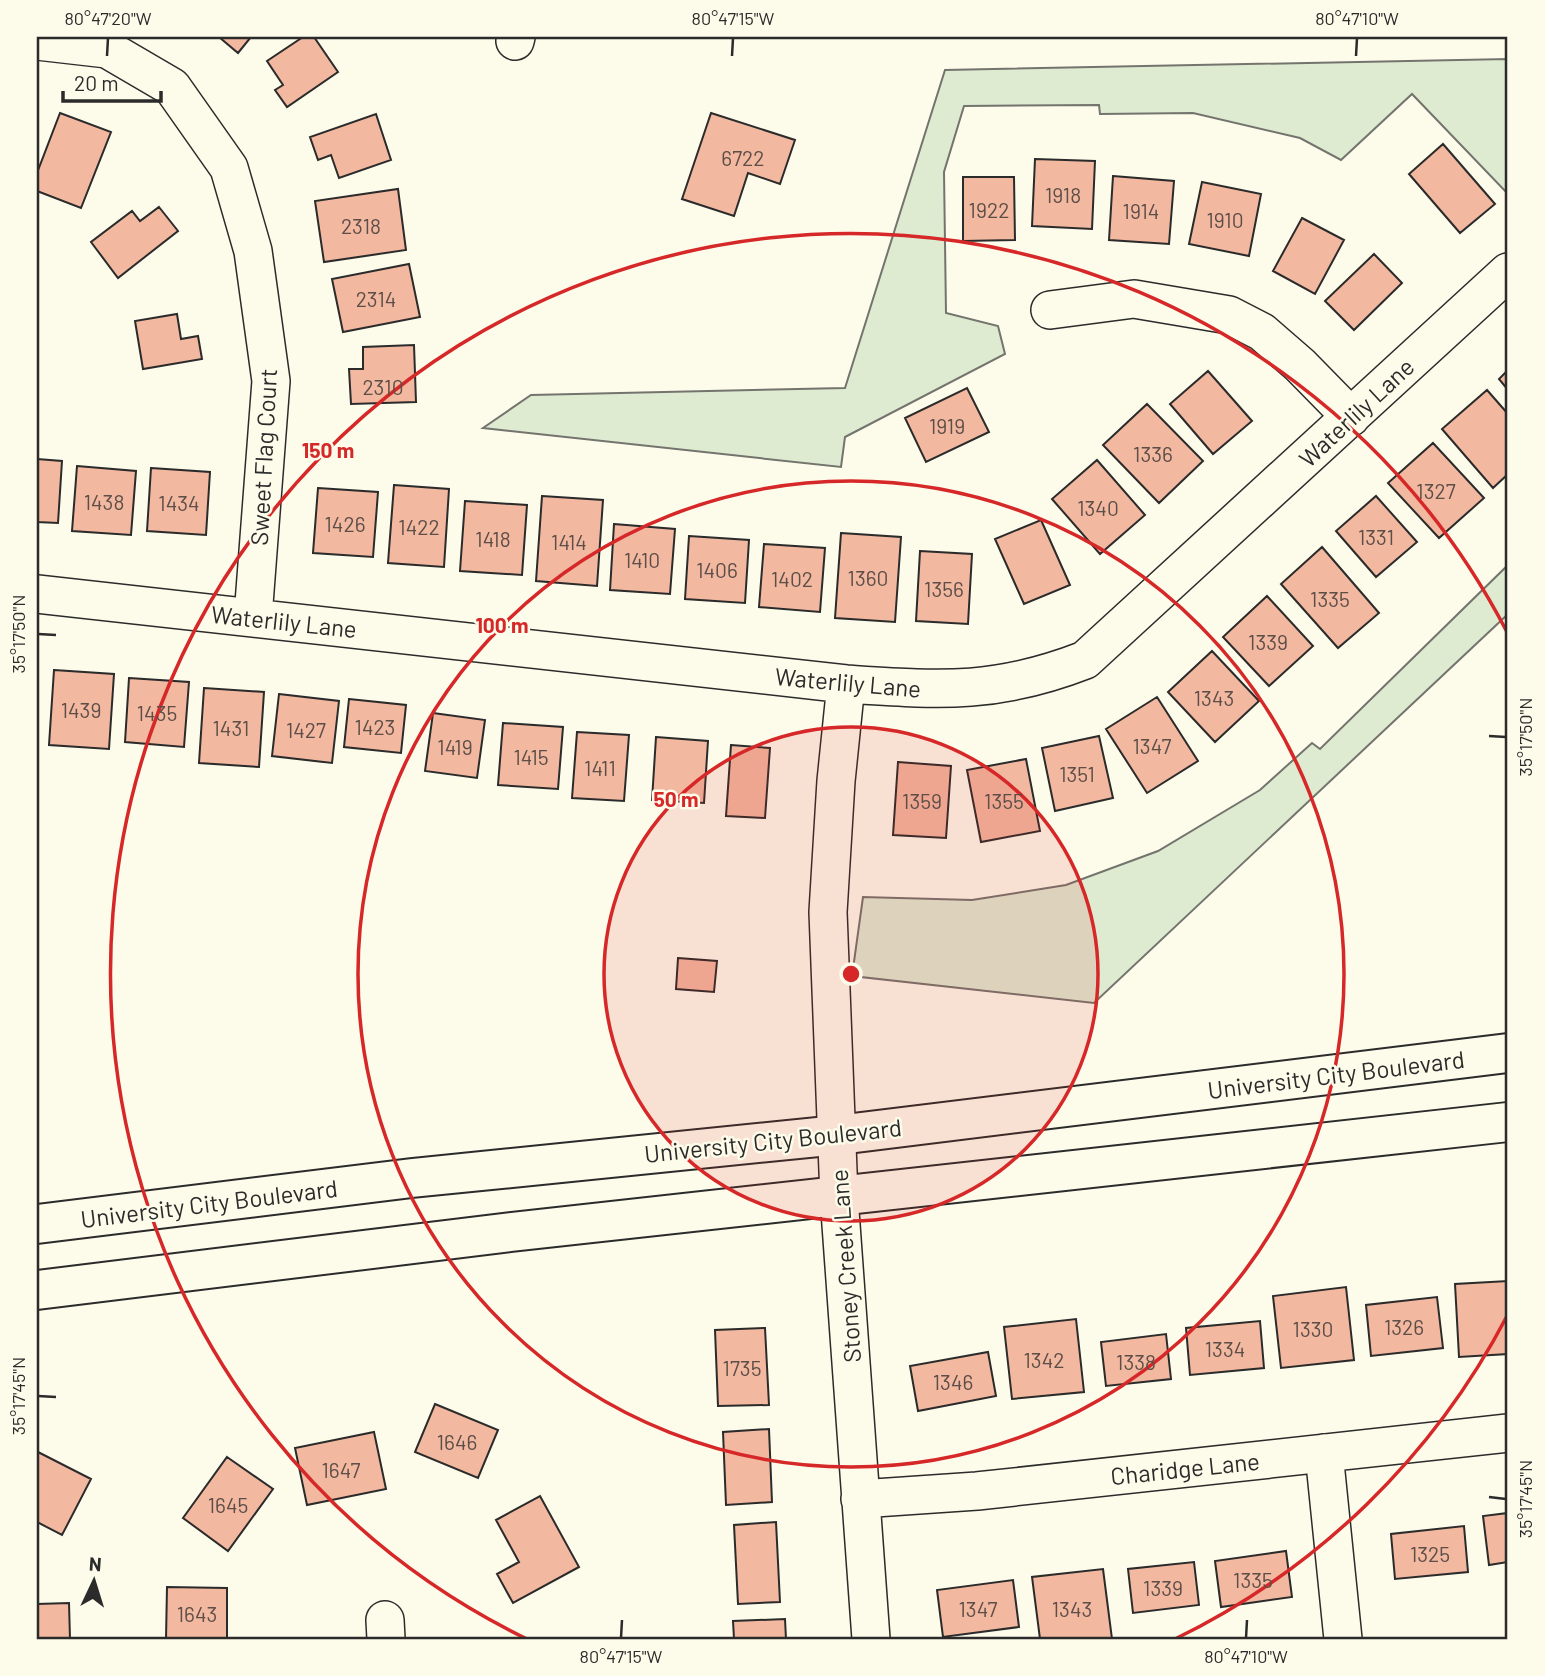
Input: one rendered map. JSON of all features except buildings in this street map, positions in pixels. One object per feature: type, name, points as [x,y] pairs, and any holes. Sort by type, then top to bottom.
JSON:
[{"type":"main road","name":"University City Boulevard","points":[[37,1224],[426,1177],[838,1135],[1508,1053]]},
{"type":"main road","points":[[37,1290],[511,1232],[1508,1122]]},
{"type":"street","name":"Sweet Flag Court","points":[[37,41],[107,50],[172,88],[229,168],[253,251],[271,381],[253,617]]},
{"type":"street","name":"Waterlily Lane","points":[[37,594],[846,684],[937,690],[995,687],[1045,676],[1085,660],[1508,272]]},
{"type":"street","points":[[1050,310],[1134,299],[1229,315],[1262,332],[1300,365],[1351,417]]},
{"type":"street","name":"Stoney Creek Lane","points":[[846,684],[836,780],[828,912],[839,1197],[871,1639]]},
{"type":"street","name":"Charidge Lane","points":[[860,1499],[976,1491],[1508,1433]]},
{"type":"street","points":[[1324,1453],[1343,1639]]},
{"type":"green space","points":[[1508,59],[1508,194],[1412,94],[1341,160],[1300,138],[1193,113],[1100,114],[1099,105],[964,106],[944,172],[946,313],[998,326],[1005,354],[845,437],[841,467],[483,428],[531,395],[845,388],[945,70]]},
{"type":"green space","points":[[1508,565],[1508,614],[1094,1003],[852,976],[863,897],[972,900],[1066,885],[1158,851],[1260,790],[1312,743],[1320,749]]}]
